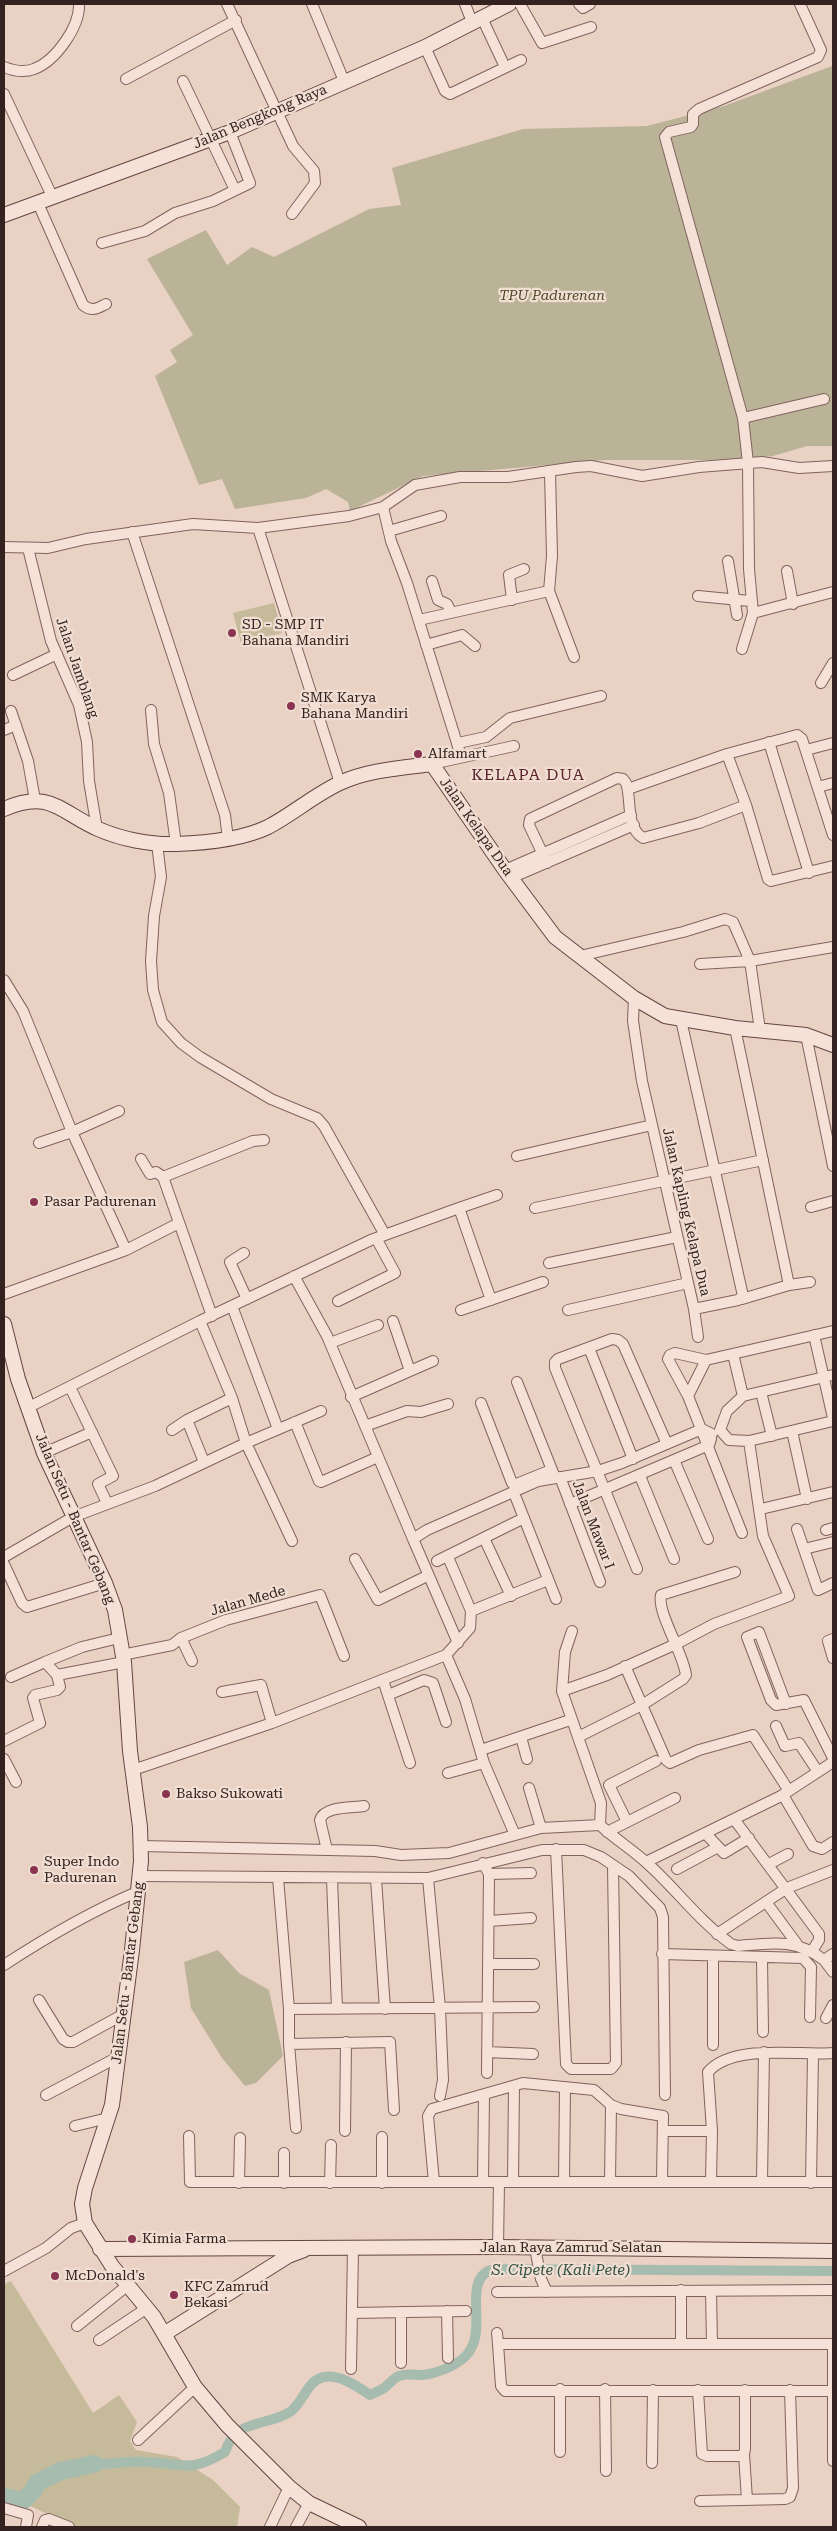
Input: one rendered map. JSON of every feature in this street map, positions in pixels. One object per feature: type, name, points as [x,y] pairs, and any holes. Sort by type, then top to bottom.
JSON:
[{"type":"main road","name":"Jalan Bengkong Raya","points":[[4,214],[230,132],[344,80],[425,47],[509,4]]},
{"type":"main road","name":"Jalan Kelapa Dua","points":[[35,800],[68,810],[97,828],[128,839],[176,844],[245,836],[268,826],[340,783],[390,769],[432,764],[508,874],[555,937],[634,998],[665,1016],[681,1020],[735,1028],[806,1035],[833,1045]]},
{"type":"main road","points":[[4,809],[35,800]]},
{"type":"main road","name":"Jalan Setu - Bantar Gebang","points":[[4,1324],[18,1379],[44,1453],[104,1583],[114,1610],[123,1658],[141,1846],[124,2014],[112,2105],[85,2188],[82,2204],[85,2223],[100,2249],[147,2308],[195,2388],[227,2425],[289,2487],[343,2524],[359,2527]]},
{"type":"main road","name":"Jalan Raya Zamrud Selatan","points":[[100,2249],[498,2247],[536,2253],[833,2250]]},
{"type":"main road","name":"Jalan Raya Zamrud Selatan","points":[[164,2334],[288,2256],[309,2248]]},
{"type":"street","points":[[4,67],[24,72],[36,69],[58,50],[74,29],[79,12],[79,4]]},
{"type":"street","points":[[227,4],[278,110],[293,146],[314,171],[315,183],[292,214]]},
{"type":"street","points":[[312,4],[344,80]]},
{"type":"street","points":[[465,4],[477,20],[505,67]]},
{"type":"street","points":[[520,4],[542,43],[591,27]]},
{"type":"street","points":[[578,4],[583,8],[590,4]]},
{"type":"street","points":[[742,650],[753,612],[750,601],[748,463],[743,418],[665,137],[668,132],[691,127],[694,114],[699,109],[818,57],[821,50],[800,4]]},
{"type":"street","points":[[126,79],[236,20]]},
{"type":"street","points":[[425,47],[445,91],[450,94],[521,60]]},
{"type":"street","points":[[183,81],[212,138],[235,190]]},
{"type":"street","points":[[4,94],[52,196]]},
{"type":"street","points":[[102,243],[145,231],[175,213],[250,183],[250,178],[230,132]]},
{"type":"street","points":[[37,201],[83,305],[89,310],[94,310],[106,304]]},
{"type":"street","points":[[743,418],[824,399]]},
{"type":"street","points":[[4,547],[48,548],[132,532],[193,524],[258,528],[349,516],[383,507],[415,484],[460,477],[508,477],[591,466],[642,476],[762,462],[799,468],[833,466]]},
{"type":"street","points":[[550,472],[552,556],[549,591],[574,658]]},
{"type":"street","points":[[383,507],[461,756]]},
{"type":"street","points":[[389,531],[441,516]]},
{"type":"street","points":[[258,528],[340,783]]},
{"type":"street","points":[[132,532],[225,815],[228,839]]},
{"type":"street","name":"Jalan Jamblang","points":[[28,548],[51,641],[79,705],[87,742],[89,781],[97,828]]},
{"type":"street","points":[[728,561],[738,615]]},
{"type":"street","points":[[512,600],[508,580],[509,575],[524,569]]},
{"type":"street","points":[[787,571],[793,604]]},
{"type":"street","points":[[432,581],[438,600],[447,604],[451,612]]},
{"type":"street","points":[[418,620],[549,591]]},
{"type":"street","points":[[753,612],[793,604],[833,592]]},
{"type":"street","points":[[698,596],[750,601]]},
{"type":"street","points":[[426,645],[462,635],[475,646]]},
{"type":"street","points":[[13,675],[56,654]]},
{"type":"street","points":[[821,683],[833,663]]},
{"type":"street","points":[[458,743],[486,737],[510,718],[601,696]]},
{"type":"street","points":[[151,710],[154,744],[169,792],[176,844]]},
{"type":"street","points":[[11,711],[28,761],[35,800]]},
{"type":"street","points":[[4,730],[16,725]]},
{"type":"street","points":[[628,789],[727,754],[797,734],[802,739],[832,829]]},
{"type":"street","points":[[769,742],[810,873]]},
{"type":"street","points":[[806,750],[833,742]]},
{"type":"street","points":[[432,764],[461,756],[514,746]]},
{"type":"street","points":[[727,754],[746,805],[768,879],[771,881],[833,866]]},
{"type":"street","points":[[545,859],[529,825],[530,819],[617,778],[623,779],[628,789],[627,798],[632,820],[637,834],[643,838],[699,823],[746,805]]},
{"type":"street","points":[[818,787],[833,782]]},
{"type":"street","points":[[508,874],[632,820]]},
{"type":"street","points":[[157,843],[161,877],[154,916],[151,961],[152,990],[162,1022],[181,1043],[200,1056],[271,1099],[317,1118],[324,1126],[381,1237],[395,1273],[338,1301]]},
{"type":"street","points":[[580,956],[729,920],[732,922],[750,962],[760,1030]]},
{"type":"street","points":[[700,964],[750,962],[833,947]]},
{"type":"street","points":[[4,980],[23,1011],[72,1132],[126,1250]]},
{"type":"street","name":"Jalan Kapling Kelapa Dua","points":[[634,998],[633,1021],[642,1081],[694,1309],[742,1299],[789,1285],[810,1282]]},
{"type":"street","points":[[681,1020],[744,1296],[742,1299]]},
{"type":"street","points":[[735,1028],[789,1285]]},
{"type":"street","points":[[806,1035],[833,1166]]},
{"type":"street","points":[[39,1143],[72,1132],[119,1111]]},
{"type":"street","points":[[518,1156],[652,1125]]},
{"type":"street","points":[[162,1177],[253,1142],[264,1140]]},
{"type":"street","points":[[142,1159],[150,1174],[156,1172],[162,1177],[212,1316]]},
{"type":"street","points":[[535,1208],[763,1160]]},
{"type":"street","points":[[29,1407],[294,1276],[381,1237],[497,1195]]},
{"type":"street","points":[[811,1207],[833,1201]]},
{"type":"street","points":[[459,1208],[491,1300]]},
{"type":"street","points":[[4,1294],[126,1250],[179,1224]]},
{"type":"street","points":[[549,1263],[677,1237]]},
{"type":"street","points":[[244,1253],[230,1262],[245,1300]]},
{"type":"street","points":[[230,1274],[245,1300]]},
{"type":"street","points":[[294,1276],[330,1343],[427,1576],[458,1643]]},
{"type":"street","points":[[461,1310],[543,1282]]},
{"type":"street","points":[[568,1310],[688,1283]]},
{"type":"street","points":[[232,1306],[278,1429]]},
{"type":"street","points":[[694,1309],[698,1337]]},
{"type":"street","points":[[200,1321],[232,1398],[246,1442],[292,1541]]},
{"type":"street","points":[[393,1321],[410,1371]]},
{"type":"street","points":[[330,1343],[378,1326]]},
{"type":"street","points":[[742,1533],[688,1396],[668,1359],[670,1355],[675,1353],[706,1360],[833,1331]]},
{"type":"street","points":[[481,1403],[514,1485],[556,1475],[598,1471],[633,1459],[702,1430],[716,1432],[729,1440],[749,1441],[833,1419],[829,1376],[814,1336]]},
{"type":"street","points":[[637,1569],[555,1368],[555,1362],[558,1359],[612,1339],[618,1340],[623,1344],[667,1444]]},
{"type":"street","points":[[589,1348],[633,1459]]},
{"type":"street","points":[[733,1354],[743,1396]]},
{"type":"street","points":[[688,1396],[706,1360]]},
{"type":"street","points":[[351,1397],[433,1361]]},
{"type":"street","points":[[570,1504],[709,1446],[727,1411],[743,1396],[829,1376]]},
{"type":"street","name":"Jalan Mawar I","points":[[517,1382],[570,1504],[600,1582]]},
{"type":"street","points":[[70,1387],[113,1476],[98,1484],[107,1503]]},
{"type":"street","points":[[761,1392],[772,1436]]},
{"type":"street","points":[[172,1430],[187,1420],[232,1398]]},
{"type":"street","points":[[365,1426],[407,1411],[421,1412],[448,1404]]},
{"type":"street","points":[[4,1557],[73,1517],[155,1486],[246,1442],[321,1411]]},
{"type":"street","points":[[187,1420],[204,1462]]},
{"type":"street","points":[[295,1422],[321,1482],[378,1457]]},
{"type":"street","points":[[792,1431],[807,1499]]},
{"type":"street","points":[[44,1453],[92,1432]]},
{"type":"street","points":[[562,1691],[676,1644],[714,1624],[789,1596],[764,1536],[749,1441]]},
{"type":"street","points":[[674,1460],[708,1539]]},
{"type":"street","points":[[413,1539],[538,1481],[556,1475]]},
{"type":"street","points":[[640,1476],[674,1559]]},
{"type":"street","points":[[761,1509],[833,1492]]},
{"type":"street","points":[[516,1498],[556,1599]]},
{"type":"street","points":[[437,1561],[524,1518]]},
{"type":"street","points":[[798,1528],[818,1590],[833,1584]]},
{"type":"street","points":[[484,1538],[511,1596]]},
{"type":"street","points":[[804,1549],[833,1542]]},
{"type":"street","points":[[133,1770],[272,1723],[446,1655],[470,1628],[471,1611],[448,1557]]},
{"type":"street","points":[[355,1559],[378,1600],[427,1576]]},
{"type":"street","points":[[4,1564],[22,1603],[27,1607],[104,1583]]},
{"type":"street","points":[[578,1737],[642,1705],[686,1675],[676,1644],[659,1604],[661,1595],[735,1572]]},
{"type":"street","points":[[471,1611],[548,1580]]},
{"type":"street","name":"Jalan Mede","points":[[57,1675],[172,1645],[181,1638],[226,1620],[320,1595],[344,1656]]},
{"type":"street","points":[[572,1631],[564,1652],[562,1691],[570,1720],[578,1737],[601,1803],[604,1829],[646,1862],[679,1898],[717,1934],[734,1946],[797,1944],[812,1951],[824,1960],[833,1972]]},
{"type":"street","points":[[786,1704],[759,1632],[747,1637],[771,1700],[776,1704],[786,1704],[804,1700],[833,1758]]},
{"type":"street","points":[[11,1677],[82,1647],[119,1638]]},
{"type":"street","points":[[181,1638],[192,1661]]},
{"type":"street","points":[[833,1639],[828,1641],[833,1658]]},
{"type":"street","points":[[446,1655],[466,1699],[482,1750],[484,1763],[515,1835]]},
{"type":"street","points":[[4,1740],[40,1723],[33,1698],[35,1695],[57,1690],[60,1687],[57,1675],[46,1662]]},
{"type":"street","points":[[625,1666],[666,1760],[670,1763],[699,1750],[753,1735],[813,1846],[822,1849],[833,1842]]},
{"type":"street","points":[[382,1680],[410,1763]]},
{"type":"street","points":[[388,1695],[424,1680],[430,1680],[433,1683],[446,1722]]},
{"type":"street","points":[[222,1692],[261,1685],[272,1723]]},
{"type":"street","points":[[482,1750],[570,1720]]},
{"type":"street","points":[[776,1726],[785,1746],[799,1743],[818,1772]]},
{"type":"street","points":[[521,1737],[527,1758]]},
{"type":"street","points":[[4,1759],[16,1782]]},
{"type":"street","points":[[627,1822],[609,1785],[656,1761]]},
{"type":"street","points":[[646,1862],[786,1793],[833,1762]]},
{"type":"street","points":[[448,1773],[484,1763]]},
{"type":"street","points":[[529,1788],[541,1828]]},
{"type":"street","points":[[141,1846],[376,1851],[400,1855],[449,1853],[541,1828],[604,1829],[627,1822],[675,1798]]},
{"type":"street","points":[[327,1850],[320,1820],[322,1815],[327,1811],[364,1806]]},
{"type":"street","points":[[734,1819],[787,1888],[819,1934],[819,1940],[812,1951]]},
{"type":"street","points":[[705,1833],[723,1852],[727,1852],[749,1838]]},
{"type":"street","points":[[677,1870],[718,1847]]},
{"type":"street","points":[[556,1849],[566,2064],[571,2069],[611,2069],[616,2063],[613,1866]]},
{"type":"street","points":[[139,1876],[332,1879],[428,1878],[542,1850],[584,1850],[602,1857],[629,1876],[660,1908],[663,1917],[665,2095]]},
{"type":"street","points":[[769,1864],[788,1854]]},
{"type":"street","points":[[483,1863],[489,1874],[487,2073]]},
{"type":"street","points":[[717,1934],[787,1888],[830,1872],[833,1882]]},
{"type":"street","points":[[489,1874],[531,1873]]},
{"type":"street","points":[[278,1878],[296,2128]]},
{"type":"street","points":[[428,1878],[440,2008],[443,2080],[440,2096]]},
{"type":"street","points":[[332,1879],[337,2009]]},
{"type":"street","points":[[376,1879],[384,2009]]},
{"type":"street","points":[[4,1965],[50,1934],[95,1910],[137,1892]]},
{"type":"street","points":[[766,1902],[797,1944]]},
{"type":"street","points":[[489,1921],[532,1918]]},
{"type":"street","points":[[662,1954],[803,1958],[808,1961],[811,1967],[810,2017]]},
{"type":"street","points":[[824,1960],[833,1954]]},
{"type":"street","points":[[713,1956],[713,2045]]},
{"type":"street","points":[[762,1957],[763,2032]]},
{"type":"street","points":[[489,1964],[534,1964]]},
{"type":"street","points":[[38,2000],[63,2039],[68,2042],[73,2042],[124,2014]]},
{"type":"street","points":[[826,2018],[833,2005]]},
{"type":"street","points":[[288,2010],[534,2007]]},
{"type":"street","points":[[345,2131],[346,2042]]},
{"type":"street","points":[[289,2044],[392,2043],[394,2110]]},
{"type":"street","points":[[487,2052],[533,2054]]},
{"type":"street","points":[[762,2181],[764,2052]]},
{"type":"street","points":[[711,2182],[712,2131],[708,2072],[721,2061],[764,2052],[833,2053]]},
{"type":"street","points":[[811,2183],[813,2054]]},
{"type":"street","points":[[46,2095],[118,2057]]},
{"type":"street","points":[[434,2182],[428,2116],[432,2109],[523,2083],[594,2090],[611,2105],[621,2110],[663,2116],[662,2182]]},
{"type":"street","points":[[513,2182],[514,2086]]},
{"type":"street","points":[[564,2087],[564,2182]]},
{"type":"street","points":[[483,2182],[484,2095]]},
{"type":"street","points":[[610,2182],[611,2105]]},
{"type":"street","points":[[75,2126],[108,2118]]},
{"type":"street","points":[[663,2131],[712,2131]]},
{"type":"street","points":[[189,2136],[190,2182],[833,2182]]},
{"type":"street","points":[[382,2137],[382,2183]]},
{"type":"street","points":[[240,2138],[240,2183]]},
{"type":"street","points":[[330,2183],[331,2145]]},
{"type":"street","points":[[284,2153],[284,2183]]},
{"type":"street","points":[[498,2247],[499,2182]]},
{"type":"street","points":[[4,2271],[46,2248],[72,2228],[85,2223]]},
{"type":"street","points":[[351,2369],[353,2248]]},
{"type":"street","points":[[536,2253],[541,2279],[547,2292]]},
{"type":"street","points":[[77,2326],[128,2286]]},
{"type":"street","points":[[681,2290],[681,2344]]},
{"type":"street","points":[[497,2292],[833,2290]]},
{"type":"street","points":[[711,2291],[712,2344]]},
{"type":"street","points":[[99,2340],[147,2308]]},
{"type":"street","points":[[447,2311],[448,2358]]},
{"type":"street","points":[[352,2313],[466,2311]]},
{"type":"street","points":[[401,2312],[401,2363]]},
{"type":"street","points":[[497,2333],[502,2389],[832,2390]]},
{"type":"street","points":[[498,2344],[833,2344],[833,2461]]},
{"type":"street","points":[[138,2440],[195,2388]]},
{"type":"street","points":[[560,2389],[560,2452]]},
{"type":"street","points":[[605,2389],[606,2471]]},
{"type":"street","points":[[652,2390],[652,2463]]},
{"type":"street","points":[[698,2390],[702,2454],[715,2456],[744,2454]]},
{"type":"street","points":[[744,2390],[744,2454],[747,2500]]},
{"type":"street","points":[[700,2501],[785,2499],[792,2492],[790,2390]]},
{"type":"street","points":[[270,2527],[289,2487]]},
{"type":"street","points":[[296,2527],[309,2502]]},
{"type":"street","points":[[4,2508],[28,2515],[26,2527]]},
{"type":"street","points":[[42,2527],[45,2520],[48,2519],[69,2527]]},
{"type":"shaded area","points":[[274,603],[282,633],[241,643],[233,613]]},
{"type":"shaded area","points":[[11,2281],[93,2413],[119,2395],[137,2422],[130,2441],[136,2450],[177,2457],[213,2480],[240,2507],[237,2527],[76,2527],[4,2494],[4,2284]]},
{"type":"green space","name":"TPU Padurenan","points":[[832,66],[833,446],[807,446],[773,456],[713,460],[606,460],[423,476],[350,511],[348,502],[326,489],[306,498],[235,509],[222,479],[199,485],[155,376],[177,362],[170,350],[193,335],[147,259],[206,230],[227,265],[252,247],[274,257],[369,209],[401,205],[392,168],[523,129],[647,126],[724,106]]},
{"type":"green space","points":[[218,1950],[239,1973],[269,1990],[283,2056],[256,2083],[245,2086],[222,2058],[191,2008],[184,1962]]},
{"type":"waterway","name":"S. Cipete (Kali Pete)","points":[[94,2464],[140,2462],[185,2466],[203,2463],[225,2452],[230,2441],[244,2428],[281,2417],[290,2412],[299,2403],[309,2387],[318,2379],[336,2377],[370,2395],[386,2387],[399,2376],[407,2374],[421,2375],[447,2368],[460,2361],[469,2352],[474,2341],[476,2329],[476,2291],[479,2281],[485,2274],[495,2269],[833,2271]]},
{"type":"waterway","name":"S. Cipete (Kali Pete)","points":[[4,2497],[23,2501],[33,2491],[37,2483],[60,2471],[94,2464]]},
{"type":"place","name":"SD - SMP IT Bahana Mandiri","points":[[232,633]]},
{"type":"place","name":"SMK Karya Bahana Mandiri","points":[[291,706]]},
{"type":"place","name":"Alfamart","points":[[418,754]]},
{"type":"place","name":"Pasar Padurenan","points":[[34,1202]]},
{"type":"place","name":"Bakso Sukowati","points":[[166,1794]]},
{"type":"place","name":"Super Indo Padurenan","points":[[34,1870]]},
{"type":"place","name":"Kimia Farma","points":[[132,2239]]},
{"type":"place","name":"McDonald's","points":[[55,2276]]},
{"type":"place","name":"KFC Zamrud Bekasi","points":[[174,2295]]},
{"type":"district","name":"KELAPA DUA","points":[[528,775]]}]
